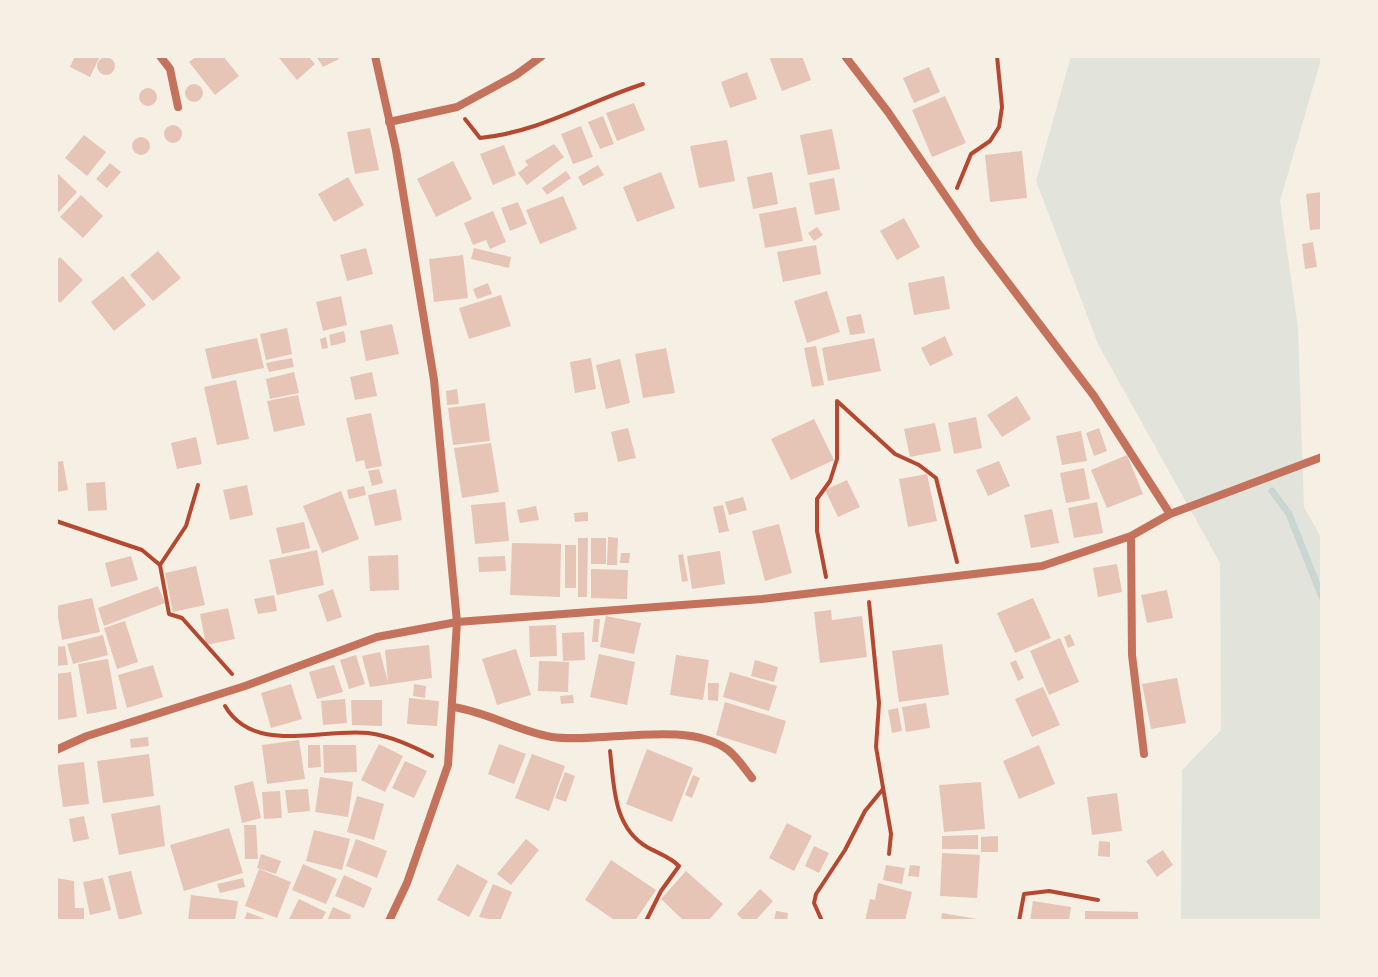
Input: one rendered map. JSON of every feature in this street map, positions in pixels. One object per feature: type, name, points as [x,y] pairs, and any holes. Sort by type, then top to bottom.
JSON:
[{"type":"street","points":[[160,56],[170,69],[178,107]]},
{"type":"street","points":[[375,56],[434,380],[457,622],[448,765],[407,883],[389,921]]},
{"type":"street","points":[[389,122],[457,107],[516,75],[542,56]]},
{"type":"street","points":[[845,56],[1094,396],[1170,514]]},
{"type":"street","points":[[56,750],[87,736],[245,686],[377,637],[457,622],[827,592],[1042,566],[1131,536],[1170,514],[1322,457]]},
{"type":"street","points":[[1131,536],[1132,655],[1144,754]]},
{"type":"street","points":[[453,707],[471,709],[526,733],[562,738],[608,735],[693,738],[727,750],[752,778]]},
{"type":"path","points":[[948,199],[959,185],[961,173],[971,154],[990,141],[999,127],[1002,107],[997,56]]},
{"type":"path","points":[[457,107],[480,138],[507,136],[569,117],[643,84]]},
{"type":"path","points":[[827,592],[826,568],[817,531],[817,499],[830,481],[837,459],[837,401],[895,454],[919,465],[936,478],[960,576]]},
{"type":"path","points":[[160,565],[186,526],[198,485]]},
{"type":"path","points":[[56,521],[142,550],[160,565],[169,614],[182,618],[215,658],[245,686]]},
{"type":"path","points":[[868,587],[879,703],[876,747],[891,834],[889,854]]},
{"type":"path","points":[[219,694],[237,724],[264,736],[369,733],[406,743],[448,765]]},
{"type":"path","points":[[608,735],[618,815],[645,846],[668,856],[679,866],[661,891],[646,921]]},
{"type":"path","points":[[822,921],[814,903],[816,894],[853,838],[865,811],[883,789]]},
{"type":"path","points":[[1019,921],[1024,894],[1049,891],[1098,900]]},
{"type":"shaded area","points":[[1071,56],[1322,56],[1280,201],[1298,328],[1304,507],[1322,539],[1322,921],[1181,921],[1182,770],[1221,730],[1220,563],[1098,344],[1036,181]]},
{"type":"building","points":[[75,56],[100,56],[90,77],[70,67]]},
{"type":"building","points":[[197,56],[223,56],[239,76],[215,95],[189,62]]},
{"type":"building","points":[[308,56],[315,64],[297,80],[279,58]]},
{"type":"building","points":[[316,56],[337,56],[339,59],[323,67]]},
{"type":"building","points":[[769,56],[802,56],[811,80],[782,91]]},
{"type":"building","points":[[106,57],[115,66],[106,75],[97,66]]},
{"type":"building","points":[[929,67],[940,92],[914,103],[903,78]]},
{"type":"building","points":[[747,72],[757,99],[730,108],[721,82]]},
{"type":"building","points":[[194,84],[203,93],[194,102],[185,93]]},
{"type":"building","points":[[148,88],[157,97],[148,106],[139,97]]},
{"type":"building","points":[[945,96],[966,143],[932,157],[912,110]]},
{"type":"building","points":[[634,103],[645,130],[617,141],[606,113]]},
{"type":"building","points":[[603,116],[614,144],[600,149],[588,122]]},
{"type":"building","points":[[173,125],[182,134],[173,143],[164,134]]},
{"type":"building","points":[[581,126],[593,157],[573,164],[561,134]]},
{"type":"building","points":[[370,128],[379,170],[355,174],[347,132]]},
{"type":"building","points":[[832,129],[840,169],[808,175],[800,135]]},
{"type":"building","points":[[84,135],[106,152],[87,176],[65,158]]},
{"type":"building","points":[[141,137],[150,146],[141,155],[132,146]]},
{"type":"building","points":[[727,140],[735,181],[699,188],[690,146]]},
{"type":"building","points":[[554,144],[564,157],[527,185],[518,173],[528,165],[525,161]]},
{"type":"building","points":[[504,145],[516,175],[493,185],[480,154]]},
{"type":"building","points":[[1022,151],[1027,198],[990,202],[985,155]]},
{"type":"building","points":[[453,161],[472,199],[436,217],[417,179]]},
{"type":"building","points":[[110,163],[121,172],[107,188],[96,179]]},
{"type":"building","points":[[598,165],[604,175],[583,186],[578,177]]},
{"type":"building","points":[[566,171],[571,178],[547,195],[542,188]]},
{"type":"building","points":[[56,172],[77,192],[56,215]]},
{"type":"building","points":[[661,172],[675,208],[637,222],[623,187]]},
{"type":"building","points":[[772,172],[778,204],[753,209],[747,177]]},
{"type":"building","points":[[348,177],[364,205],[334,222],[318,194]]},
{"type":"building","points":[[834,178],[840,210],[815,215],[809,183]]},
{"type":"building","points":[[1322,192],[1322,229],[1310,230],[1306,194]]},
{"type":"building","points":[[81,195],[103,216],[83,238],[60,217]]},
{"type":"building","points":[[563,196],[577,229],[540,244],[526,210]]},
{"type":"building","points":[[518,202],[527,224],[510,231],[501,208]]},
{"type":"building","points":[[796,207],[803,241],[765,248],[759,214]]},
{"type":"building","points":[[493,211],[506,242],[490,249],[486,240],[473,245],[464,223]]},
{"type":"building","points":[[904,218],[920,247],[897,260],[880,231]]},
{"type":"building","points":[[817,227],[823,235],[814,241],[808,233]]},
{"type":"building","points":[[1313,242],[1317,267],[1305,269],[1302,244]]},
{"type":"building","points":[[816,245],[821,274],[783,282],[777,252]]},
{"type":"building","points":[[366,248],[373,274],[347,281],[340,255]]},
{"type":"building","points":[[474,248],[511,257],[509,268],[471,259]]},
{"type":"building","points":[[158,251],[181,278],[153,301],[130,275]]},
{"type":"building","points":[[463,255],[468,298],[434,302],[429,259]]},
{"type":"building","points":[[60,257],[83,280],[60,303],[56,299],[56,261]]},
{"type":"building","points":[[123,276],[146,305],[114,331],[91,302]]},
{"type":"building","points":[[944,276],[950,309],[914,315],[908,283]]},
{"type":"building","points":[[488,283],[492,294],[477,299],[473,289]]},
{"type":"building","points":[[827,291],[840,332],[807,343],[794,301]]},
{"type":"building","points":[[501,295],[511,326],[469,339],[459,308]]},
{"type":"building","points":[[341,296],[347,325],[323,331],[316,302]]},
{"type":"building","points":[[861,314],[865,333],[850,335],[846,317]]},
{"type":"building","points":[[392,324],[399,354],[366,361],[360,331]]},
{"type":"building","points":[[287,328],[292,354],[266,360],[260,334]]},
{"type":"building","points":[[344,331],[346,342],[331,346],[329,335]]},
{"type":"building","points":[[945,336],[953,355],[930,366],[921,348]]},
{"type":"building","points":[[326,337],[328,348],[322,349],[320,339]]},
{"type":"building","points":[[257,338],[264,368],[212,379],[205,349]]},
{"type":"building","points":[[874,338],[881,371],[828,381],[822,348]]},
{"type":"building","points":[[816,346],[824,385],[812,387],[804,348]]},
{"type":"building","points":[[666,348],[675,393],[643,398],[635,354]]},
{"type":"building","points":[[292,358],[294,367],[269,372],[266,363]]},
{"type":"building","points":[[591,358],[596,389],[575,393],[570,362]]},
{"type":"building","points":[[620,359],[630,403],[606,409],[596,365]]},
{"type":"building","points":[[294,372],[299,393],[270,399],[266,379]]},
{"type":"building","points":[[372,372],[377,396],[355,400],[350,377]]},
{"type":"building","points":[[236,380],[249,439],[217,445],[204,387]]},
{"type":"building","points":[[457,389],[459,404],[447,405],[446,391]]},
{"type":"building","points":[[298,395],[305,425],[274,432],[267,401]]},
{"type":"building","points":[[1017,396],[1031,419],[1002,437],[987,415]]},
{"type":"building","points":[[485,403],[490,441],[453,445],[448,408]]},
{"type":"building","points":[[371,413],[382,466],[366,469],[364,460],[356,462],[346,418]]},
{"type":"building","points":[[976,417],[982,448],[954,454],[948,423]]},
{"type":"building","points":[[814,419],[834,460],[791,480],[771,439]]},
{"type":"building","points":[[935,423],[941,451],[910,457],[904,429]]},
{"type":"building","points":[[628,428],[636,458],[618,462],[611,432]]},
{"type":"building","points":[[1099,428],[1107,451],[1094,456],[1086,433]]},
{"type":"building","points":[[1081,431],[1087,461],[1062,465],[1056,436]]},
{"type":"building","points":[[196,437],[202,464],[177,469],[171,443]]},
{"type":"building","points":[[491,443],[499,492],[462,498],[454,448]]},
{"type":"building","points":[[1127,455],[1143,494],[1107,508],[1091,470]]},
{"type":"building","points":[[63,461],[68,490],[56,492],[56,462]]},
{"type":"building","points":[[999,461],[1010,486],[988,496],[976,470]]},
{"type":"building","points":[[1084,468],[1090,499],[1066,503],[1060,473]]},
{"type":"building","points":[[379,469],[383,483],[372,486],[368,471]]},
{"type":"building","points":[[927,474],[937,521],[908,527],[899,479]]},
{"type":"building","points":[[847,480],[860,507],[838,517],[825,490]]},
{"type":"building","points":[[105,482],[107,510],[88,511],[86,483]]},
{"type":"building","points":[[247,485],[253,515],[230,520],[223,490]]},
{"type":"building","points":[[364,486],[366,495],[349,499],[347,490]]},
{"type":"building","points":[[396,489],[402,520],[375,526],[368,495]]},
{"type":"building","points":[[341,491],[359,539],[322,553],[303,506]]},
{"type":"building","points":[[743,497],[747,510],[729,515],[725,502]]},
{"type":"building","points":[[505,502],[509,541],[475,544],[471,505]]},
{"type":"building","points":[[1097,502],[1103,533],[1074,538],[1068,508]]},
{"type":"building","points":[[723,505],[729,531],[719,533],[713,507]]},
{"type":"building","points":[[536,506],[539,520],[520,523],[517,510]]},
{"type":"building","points":[[1052,509],[1059,543],[1031,548],[1024,515]]},
{"type":"building","points":[[588,512],[588,521],[575,522],[574,513]]},
{"type":"building","points":[[304,522],[310,548],[282,554],[276,528]]},
{"type":"building","points":[[779,524],[792,573],[765,581],[752,531]]},
{"type":"building","points":[[608,537],[618,538],[617,565],[607,565]]},
{"type":"building","points":[[578,538],[588,538],[587,597],[578,597]]},
{"type":"building","points":[[591,538],[606,538],[606,564],[591,564]]},
{"type":"building","points":[[512,543],[561,544],[560,597],[510,595]]},
{"type":"building","points":[[565,545],[576,545],[576,588],[565,588]]},
{"type":"building","points":[[317,550],[324,585],[277,595],[269,560]]},
{"type":"building","points":[[720,551],[725,584],[692,589],[687,556]]},
{"type":"building","points":[[621,553],[630,553],[629,563],[620,563]]},
{"type":"building","points":[[683,554],[688,581],[682,582],[678,555]]},
{"type":"building","points":[[398,555],[399,590],[370,591],[368,556]]},
{"type":"building","points":[[131,556],[138,580],[111,587],[105,563]]},
{"type":"building","points":[[505,556],[506,571],[479,572],[478,557]]},
{"type":"building","points":[[1117,564],[1122,592],[1098,597],[1093,568]]},
{"type":"building","points":[[196,566],[205,605],[173,612],[165,573]]},
{"type":"building","points":[[591,569],[628,570],[627,599],[591,598]]},
{"type":"building","points":[[158,586],[165,603],[104,626],[98,608]]},
{"type":"building","points":[[333,589],[342,617],[327,622],[318,595]]},
{"type":"building","points":[[1167,590],[1173,618],[1147,623],[1141,595]]},
{"type":"building","points":[[274,595],[277,611],[258,614],[254,599]]},
{"type":"building","points":[[92,598],[100,632],[62,640],[56,606]]},
{"type":"building","points":[[1033,598],[1051,638],[1015,653],[997,613]]},
{"type":"building","points":[[228,608],[235,639],[206,645],[200,614]]},
{"type":"building","points":[[831,610],[832,620],[862,616],[867,657],[820,663],[814,612]]},
{"type":"building","points":[[606,616],[641,623],[634,654],[600,647]]},
{"type":"building","points":[[594,619],[600,619],[598,642],[592,642]]},
{"type":"building","points":[[125,621],[138,662],[117,669],[104,628]]},
{"type":"building","points":[[556,625],[557,656],[530,657],[529,626]]},
{"type":"building","points":[[584,632],[585,660],[563,661],[562,633]]},
{"type":"building","points":[[1070,634],[1075,645],[1068,648],[1064,637]]},
{"type":"building","points":[[103,635],[108,655],[73,664],[67,644]]},
{"type":"building","points":[[1060,638],[1079,682],[1049,695],[1030,651]]},
{"type":"building","points":[[942,644],[949,695],[899,702],[892,651]]},
{"type":"building","points":[[429,645],[432,678],[370,687],[362,656],[380,652],[388,682],[385,650]]},
{"type":"building","points":[[65,646],[68,665],[56,666],[56,647]]},
{"type":"building","points":[[516,649],[531,695],[497,705],[482,659]]},
{"type":"building","points":[[599,654],[635,662],[627,705],[590,697]]},
{"type":"building","points":[[356,655],[365,684],[349,689],[340,660]]},
{"type":"building","points":[[676,655],[709,660],[703,700],[670,695]]},
{"type":"building","points":[[108,659],[117,709],[87,714],[78,664]]},
{"type":"building","points":[[755,660],[778,667],[774,682],[751,676]]},
{"type":"building","points":[[1016,660],[1024,678],[1018,681],[1010,663]]},
{"type":"building","points":[[539,661],[569,662],[568,692],[538,691]]},
{"type":"building","points":[[153,665],[163,697],[127,708],[118,675]]},
{"type":"building","points":[[334,665],[343,692],[317,699],[309,672]]},
{"type":"building","points":[[71,672],[77,717],[56,720],[56,674]]},
{"type":"building","points":[[730,672],[777,686],[769,711],[723,697]]},
{"type":"building","points":[[1177,678],[1186,723],[1151,729],[1142,684]]},
{"type":"building","points":[[708,683],[719,683],[718,701],[708,700]]},
{"type":"building","points":[[291,684],[302,719],[271,728],[261,693]]},
{"type":"building","points":[[414,684],[426,686],[425,698],[413,696]]},
{"type":"building","points":[[1043,687],[1060,725],[1032,737],[1015,699]]},
{"type":"building","points":[[573,695],[574,703],[561,704],[560,696]]},
{"type":"building","points":[[409,698],[439,701],[437,726],[407,724]]},
{"type":"building","points":[[345,699],[347,723],[323,725],[321,701]]},
{"type":"building","points":[[351,700],[382,700],[382,726],[352,725]]},
{"type":"building","points":[[725,702],[786,721],[776,754],[716,735]]},
{"type":"building","points":[[926,703],[930,728],[906,732],[902,707]]},
{"type":"building","points":[[898,708],[902,731],[892,733],[888,710]]},
{"type":"building","points":[[148,737],[149,746],[131,748],[130,739]]},
{"type":"building","points":[[299,740],[305,779],[267,784],[262,745]]},
{"type":"building","points":[[379,744],[403,756],[385,792],[361,780]]},
{"type":"building","points":[[499,744],[526,754],[514,784],[488,774]]},
{"type":"building","points":[[308,745],[320,745],[321,767],[308,768]]},
{"type":"building","points":[[323,745],[356,745],[357,772],[324,773]]},
{"type":"building","points":[[1039,745],[1055,784],[1019,799],[1003,761]]},
{"type":"building","points":[[647,749],[693,768],[672,822],[626,804]]},
{"type":"building","points":[[149,754],[154,796],[103,803],[97,761]]},
{"type":"building","points":[[532,754],[565,766],[549,811],[515,798]]},
{"type":"building","points":[[405,761],[427,771],[414,798],[392,788]]},
{"type":"building","points":[[84,762],[89,804],[63,807],[57,765]]},
{"type":"building","points":[[565,772],[575,776],[566,802],[555,798]]},
{"type":"building","points":[[693,775],[700,778],[692,798],[685,795]]},
{"type":"building","points":[[320,777],[353,782],[348,817],[315,812]]},
{"type":"building","points":[[253,781],[261,818],[242,823],[234,786]]},
{"type":"building","points":[[981,782],[985,829],[944,832],[939,785]]},
{"type":"building","points":[[308,789],[310,811],[288,813],[285,790]]},
{"type":"building","points":[[280,791],[282,818],[264,819],[262,792]]},
{"type":"building","points":[[1117,793],[1122,831],[1092,835],[1087,797]]},
{"type":"building","points":[[357,796],[384,804],[374,840],[347,832]]},
{"type":"building","points":[[160,805],[165,846],[119,855],[111,814]]},
{"type":"building","points":[[84,816],[89,839],[73,842],[69,819]]},
{"type":"building","points":[[787,823],[812,836],[794,871],[769,858]]},
{"type":"building","points":[[244,825],[256,825],[258,859],[245,859]]},
{"type":"building","points":[[229,828],[243,873],[184,891],[170,845]]},
{"type":"building","points":[[314,830],[350,839],[342,870],[306,861]]},
{"type":"building","points":[[978,835],[978,849],[942,849],[942,836]]},
{"type":"building","points":[[998,836],[998,852],[981,852],[981,837]]},
{"type":"building","points":[[356,839],[387,851],[377,878],[346,866]]},
{"type":"building","points":[[526,839],[539,850],[511,885],[497,874]]},
{"type":"building","points":[[1099,841],[1110,842],[1110,857],[1098,856]]},
{"type":"building","points":[[814,846],[829,853],[819,873],[805,866]]},
{"type":"building","points":[[1163,850],[1173,865],[1157,877],[1146,861]]},
{"type":"building","points":[[942,853],[980,855],[977,898],[940,896]]},
{"type":"building","points":[[261,854],[281,861],[276,874],[257,868]]},
{"type":"building","points":[[611,860],[656,890],[635,921],[616,921],[585,900]]},
{"type":"building","points":[[303,864],[337,879],[326,904],[292,890]]},
{"type":"building","points":[[457,864],[488,881],[469,917],[437,900]]},
{"type":"building","points":[[886,865],[905,868],[902,884],[883,880]]},
{"type":"building","points":[[910,865],[920,866],[919,877],[908,876]]},
{"type":"building","points":[[259,869],[291,882],[277,918],[245,906]]},
{"type":"building","points":[[131,871],[142,914],[119,920],[108,876]]},
{"type":"building","points":[[686,871],[723,904],[708,921],[684,921],[661,899]]},
{"type":"building","points":[[344,875],[372,888],[364,908],[335,896]]},
{"type":"building","points":[[56,878],[74,881],[75,908],[84,908],[84,921],[56,921]]},
{"type":"building","points":[[103,878],[111,910],[90,915],[83,882]]},
{"type":"building","points":[[243,878],[245,887],[220,893],[217,884]]},
{"type":"building","points":[[878,883],[912,892],[905,921],[865,921],[870,899],[875,900]]},
{"type":"building","points":[[493,884],[512,892],[500,921],[479,917]]},
{"type":"building","points":[[760,889],[773,901],[755,921],[744,921],[737,914]]},
{"type":"building","points":[[191,895],[238,901],[235,921],[188,921]]},
{"type":"building","points":[[299,899],[326,912],[321,921],[288,921]]},
{"type":"building","points":[[1033,901],[1071,907],[1069,921],[1030,921]]},
{"type":"building","points":[[333,907],[351,915],[349,921],[327,921]]},
{"type":"building","points":[[776,911],[788,913],[787,921],[774,921]]},
{"type":"building","points":[[1085,911],[1138,912],[1138,921],[1085,921]]},
{"type":"building","points":[[247,912],[270,921],[244,921]]},
{"type":"building","points":[[942,913],[977,919],[977,921],[941,921]]},
{"type":"waterway","points":[[1272,491],[1289,514],[1322,597]]}]
